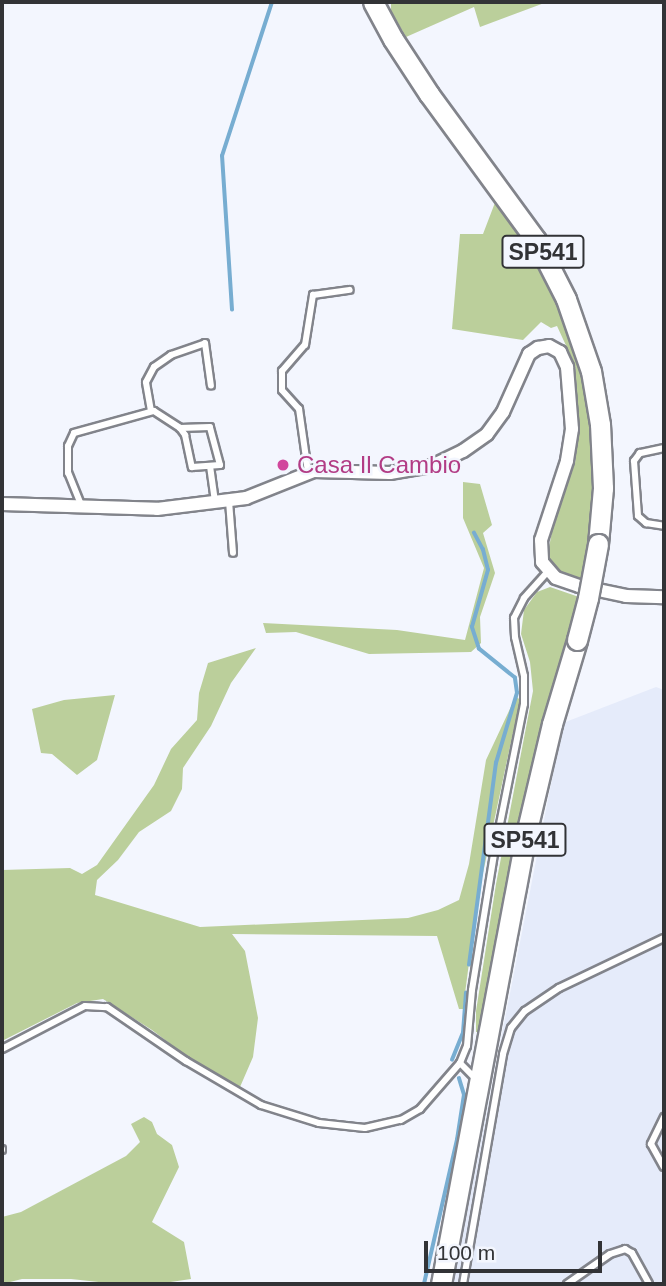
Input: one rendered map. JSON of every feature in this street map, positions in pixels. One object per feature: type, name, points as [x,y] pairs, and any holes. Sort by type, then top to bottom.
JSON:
[{"type":"main road","name":"SP541","points":[[373,2],[393,39],[429,94],[536,240],[566,299],[589,363],[599,417],[603,488],[598,544],[589,598],[531,813],[477,1042],[479,1081],[441,1284]]},
{"type":"street","points":[[2,503],[136,511],[229,501],[251,496],[308,472],[332,469],[395,473],[426,468],[448,460],[482,439],[495,425],[531,353],[543,346],[555,348],[564,358],[569,376],[572,429],[567,461],[540,545],[541,558],[548,571],[565,582],[604,592],[664,597]]},
{"type":"lane","points":[[308,472],[299,409],[282,390],[281,374],[286,364],[305,345],[313,295],[350,290]]},
{"type":"lane","points":[[151,411],[146,382],[155,367],[171,355],[205,343],[211,386]]},
{"type":"lane","points":[[83,509],[68,473],[68,446],[71,436],[82,429],[151,411],[159,413],[180,428],[187,441],[192,467],[220,465],[212,428],[200,425],[180,428]]},
{"type":"lane","points":[[664,448],[640,453],[634,461],[638,516],[646,523],[664,526]]},
{"type":"lane","points":[[210,466],[215,502]]},
{"type":"lane","points":[[229,501],[233,553]]},
{"type":"lane","points":[[2,1049],[85,1006],[107,1007],[186,1061],[261,1105],[320,1123],[357,1128],[386,1125],[412,1115],[477,1042],[472,990],[494,854],[524,704],[524,676],[514,633],[514,618],[524,598],[548,571]]},
{"type":"lane","points":[[463,1284],[503,1054],[511,1028],[525,1011],[559,988],[664,938]]},
{"type":"lane","points":[[460,1063],[479,1081]]},
{"type":"lane","points":[[664,1117],[650,1144],[664,1167]]},
{"type":"lane","points":[[567,1284],[610,1254],[625,1249],[632,1253],[649,1284]]},
{"type":"shaded area","points":[[656,687],[664,690],[664,1284],[453,1284],[563,723]]},
{"type":"green space","points":[[391,2],[547,2],[480,27],[474,7],[406,37],[391,11]]},
{"type":"green space","points":[[496,200],[538,263],[557,301],[585,383],[593,438],[594,484],[583,580],[559,571],[550,562],[548,553],[555,515],[575,463],[579,425],[575,365],[557,326],[551,328],[541,322],[523,340],[452,329],[460,234],[483,234]]},
{"type":"green space","points":[[463,482],[480,484],[492,525],[483,533],[495,573],[480,617],[481,643],[471,652],[369,654],[296,632],[266,633],[263,623],[397,630],[465,640],[484,568],[463,518]]},
{"type":"green space","points":[[550,587],[579,597],[526,795],[476,1032],[476,1011],[496,884],[533,691],[530,662],[521,634],[524,610],[537,592]]},
{"type":"green space","points":[[256,648],[231,683],[211,726],[183,768],[182,789],[171,811],[139,832],[118,860],[97,880],[95,895],[200,927],[408,918],[438,910],[459,900],[469,864],[486,760],[516,696],[520,700],[477,901],[463,1009],[459,1009],[437,936],[232,934],[245,951],[258,1018],[253,1057],[240,1087],[190,1059],[152,1030],[103,999],[77,1003],[2,1041],[2,870],[70,868],[82,874],[97,865],[154,785],[171,749],[197,720],[199,693],[208,663]]},
{"type":"green space","points":[[115,695],[97,760],[77,775],[52,754],[41,753],[32,709],[64,700]]},
{"type":"green space","points":[[144,1117],[152,1122],[157,1134],[172,1145],[179,1167],[152,1222],[184,1242],[191,1279],[157,1284],[117,1284],[71,1279],[22,1279],[2,1284],[2,1217],[21,1212],[126,1156],[140,1142],[131,1124]]},
{"type":"waterway","points":[[232,310],[222,156],[272,2]]},
{"type":"waterway","points":[[469,965],[496,763],[517,693],[515,678],[479,649],[472,627],[488,570],[483,550],[474,533]]},
{"type":"waterway","points":[[452,1060],[463,1033],[466,993]]},
{"type":"waterway","points":[[424,1284],[457,1140],[464,1095],[459,1079]]},
{"type":"place","name":"Casa Il Cambio","points":[[283,465]]}]
